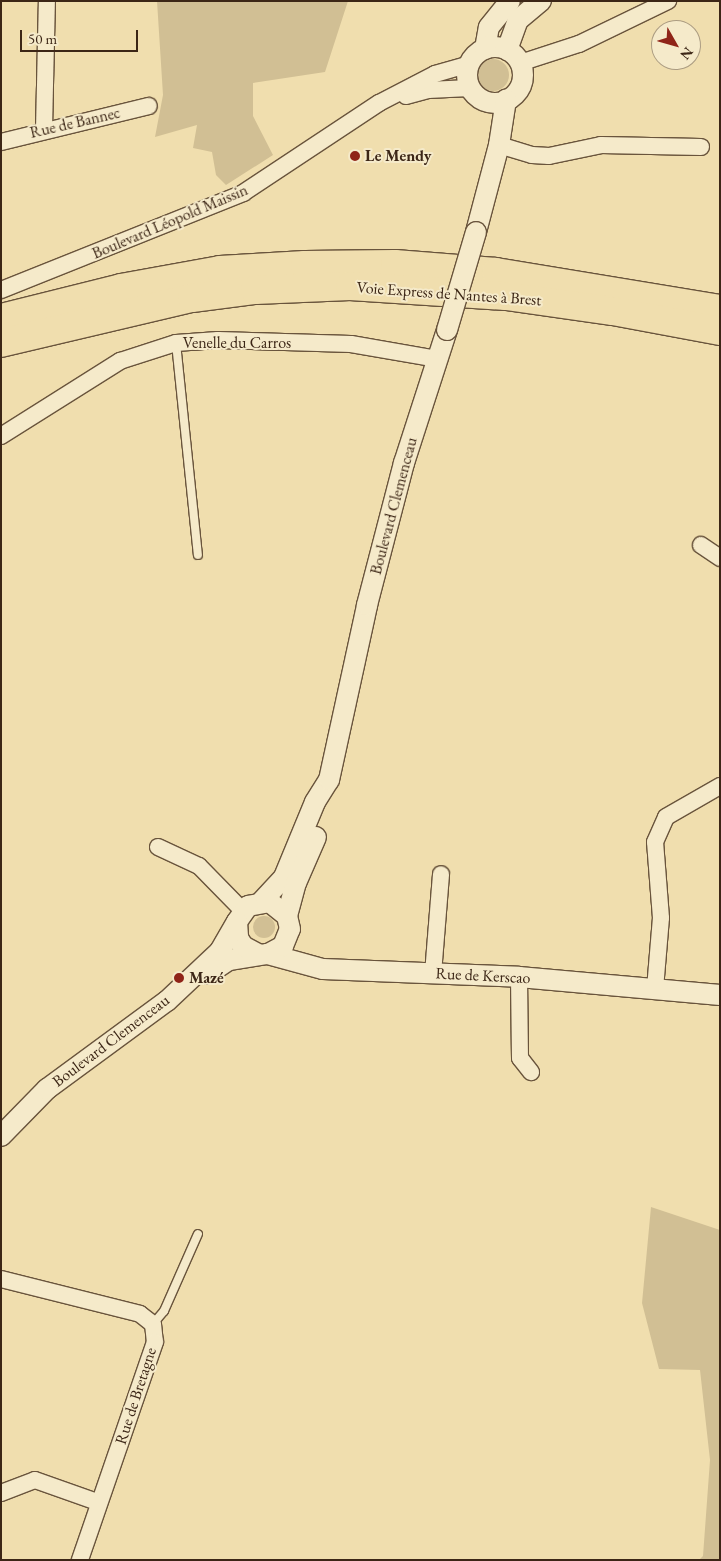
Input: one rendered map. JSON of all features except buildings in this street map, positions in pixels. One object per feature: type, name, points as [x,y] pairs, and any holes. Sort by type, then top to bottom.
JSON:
[{"type":"highway","name":"Voie Express de Nantes à Brest","points":[[1,318],[121,288],[220,270],[305,265],[395,264],[496,272],[720,309]]},
{"type":"highway","name":"Voie Express de Nantes à Brest","points":[[1,344],[192,298],[255,290],[350,286],[506,296],[613,311],[720,331]]},
{"type":"highway","points":[[506,296],[720,350]]},
{"type":"street","points":[[44,129],[47,1]]},
{"type":"street","points":[[510,1],[489,27],[485,49],[469,64],[467,80],[470,88],[482,100],[498,102],[506,100],[516,93],[522,82],[514,57],[518,20],[541,1]]},
{"type":"street","points":[[485,49],[514,57],[579,44],[668,1]]},
{"type":"street","name":"Boulevard Léopold Maissin","points":[[2,289],[243,193],[379,103],[426,78],[469,64]]},
{"type":"street","name":"Boulevard Léopold Maissin","points":[[379,103],[428,90],[470,88]]},
{"type":"street","name":"Boulevard Clemenceau","points":[[262,901],[284,877],[315,802],[329,780],[367,605],[404,463],[447,330],[500,145],[506,100]]},
{"type":"street","name":"Rue de Bannec","points":[[1,142],[44,129],[149,106]]},
{"type":"street","points":[[500,145],[532,154],[549,156],[601,145],[701,147]]},
{"type":"street","name":"Venelle du Carros","points":[[1,436],[120,361],[176,343],[218,340],[351,344],[437,359]]},
{"type":"street","points":[[701,545],[720,558]]},
{"type":"street","points":[[167,1001],[228,960],[263,954],[283,946],[296,883],[325,815],[329,780]]},
{"type":"street","points":[[655,988],[661,918],[655,842],[666,817],[720,786]]},
{"type":"street","points":[[158,847],[199,866],[240,916]]},
{"type":"street","points":[[434,974],[441,874]]},
{"type":"street","points":[[263,954],[243,946],[236,930],[240,916],[262,901],[277,905],[289,923],[311,965]]},
{"type":"street","name":"Boulevard Clemenceau","points":[[1,1136],[47,1088],[167,1001],[220,951],[240,916]]},
{"type":"street","name":"Rue de Kerscao","points":[[263,954],[336,970],[519,977],[720,995]]},
{"type":"street","points":[[519,977],[520,1058],[531,1072]]},
{"type":"street","name":"Rue de Bretagne","points":[[1,1279],[134,1312],[153,1324],[155,1342],[109,1478],[97,1502],[80,1560]]},
{"type":"street","points":[[1,1492],[35,1480],[97,1502]]},
{"type":"lane","points":[[176,343],[198,555]]},
{"type":"lane","points":[[153,1324],[164,1311],[198,1234]]},
{"type":"shaded area","points":[[157,1],[348,1],[325,72],[253,83],[253,116],[273,155],[226,185],[216,175],[212,152],[193,148],[197,125],[155,137],[163,95]]},
{"type":"shaded area","points":[[493,59],[499,60],[504,64],[508,69],[508,81],[504,86],[499,90],[493,91],[487,90],[482,86],[478,81],[477,75],[478,69],[482,64],[487,60]]},
{"type":"shaded area","points":[[264,916],[274,923],[275,927],[268,937],[264,938],[254,931],[253,927],[260,917]]},
{"type":"shaded area","points":[[651,1207],[720,1230],[720,1560],[699,1560],[703,1556],[710,1460],[700,1370],[659,1369],[642,1303]]},
{"type":"place","name":"Le Mendy","points":[[355,156]]},
{"type":"place","name":"Mazé","points":[[179,978]]}]
